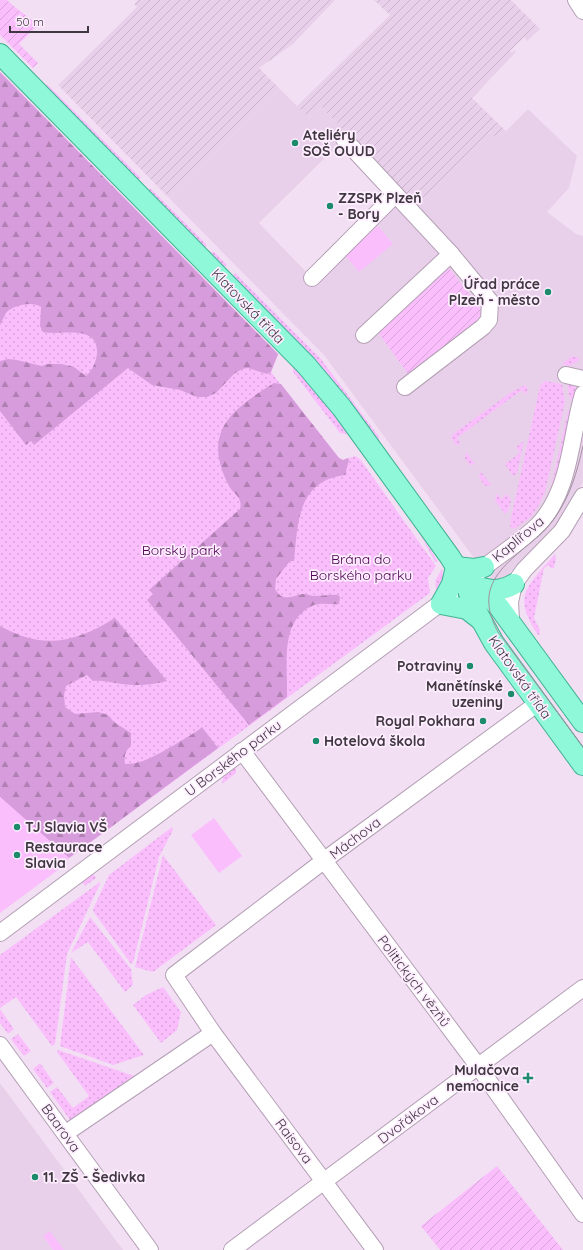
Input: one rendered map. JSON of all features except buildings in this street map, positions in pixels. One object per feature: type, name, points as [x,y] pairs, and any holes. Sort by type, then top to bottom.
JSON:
[{"type":"main road","name":"Klatovská třída","points":[[0,54],[318,378],[407,496],[461,575],[472,603],[494,643],[583,765]]},
{"type":"main road","points":[[482,621],[467,609],[440,604],[450,588],[461,575],[474,569],[484,567]]},
{"type":"main road","name":"Klatovská třída","points":[[461,575],[495,602],[511,620],[583,722]]},
{"type":"main road","points":[[461,575],[496,591],[506,589],[514,584]]},
{"type":"street","points":[[576,0],[583,11]]},
{"type":"street","points":[[344,139],[451,254],[490,301],[489,320],[483,327],[405,387]]},
{"type":"street","points":[[312,278],[395,195]]},
{"type":"street","points":[[364,335],[451,254]]},
{"type":"street","points":[[566,375],[583,379]]},
{"type":"street","name":"Kaplířova","points":[[484,567],[537,526],[551,508],[561,486],[583,394]]},
{"type":"street","name":"Kaplířova","points":[[514,584],[524,570],[565,526],[583,496]]},
{"type":"street","name":"Klatovská třída","points":[[511,620],[510,602],[514,584]]},
{"type":"street","name":"U Borského parku","points":[[0,933],[440,604]]},
{"type":"street","name":"Máchova","points":[[174,975],[324,861],[538,703]]},
{"type":"street","name":"Politických vězňů","points":[[242,751],[478,1066],[583,1214]]},
{"type":"street","name":"Raisova","points":[[174,975],[213,1033],[375,1250]]},
{"type":"street","name":"Dvořákova","points":[[232,1250],[583,988]]},
{"type":"street","points":[[66,1133],[213,1033]]},
{"type":"street","name":"Baarova","points":[[0,1045],[66,1133],[150,1250]]},
{"type":"shaded area","points":[[138,0],[335,0],[293,44],[259,68],[280,89],[169,198],[58,85],[137,7],[134,4]]},
{"type":"shaded area","points":[[374,0],[511,0],[540,29],[527,41],[524,37],[510,51],[512,53],[514,50],[516,52],[472,98],[506,131],[498,139],[490,132],[418,206],[391,182],[322,107],[309,118],[297,106],[390,15]]},
{"type":"shaded area","points":[[280,89],[309,118],[322,107],[348,135],[259,223],[312,278],[401,189],[491,132],[498,139],[528,109],[577,156],[569,188],[547,212],[576,234],[583,236],[583,370],[578,396],[547,506],[517,536],[477,562],[324,355],[169,198]]},
{"type":"shaded area","points":[[583,429],[583,481],[573,505],[540,548],[511,571],[502,586],[489,580],[498,566],[530,539]]},
{"type":"shaded area","name":"11. ZŠ - Šedivka","points":[[0,1083],[34,1129],[123,1250],[0,1250]]},
{"type":"green space","points":[[0,0],[7,0],[38,25],[19,44],[38,63],[33,68],[0,35]]},
{"type":"green space","name":"Borský park","points":[[0,72],[278,354],[271,372],[339,458],[343,460],[355,456],[360,459],[436,566],[428,578],[430,593],[69,858],[0,797]]},
{"type":"green space","points":[[0,72],[278,354],[271,372],[267,374],[248,368],[242,369],[234,374],[216,393],[207,397],[197,397],[180,390],[152,385],[128,368],[34,445],[31,441],[26,445],[0,411],[0,361],[8,359],[17,360],[42,366],[47,364],[61,364],[74,367],[86,376],[90,372],[96,360],[97,354],[96,344],[92,338],[85,334],[43,332],[40,326],[41,307],[37,305],[28,304],[9,310],[0,325]]},
{"type":"green space","points":[[42,83],[49,86],[141,178],[134,182]]},
{"type":"green space","points":[[150,188],[206,244],[205,249],[147,196]]},
{"type":"green space","points":[[378,226],[393,244],[359,272],[344,254]]},
{"type":"green space","points":[[212,252],[214,252],[227,265],[221,268],[209,256]]},
{"type":"green space","points":[[446,269],[450,269],[484,314],[482,318],[408,374],[377,331]]},
{"type":"green space","points":[[235,273],[321,359],[379,437],[379,443],[233,277]]},
{"type":"green space","points":[[572,356],[580,358],[577,362],[569,366],[562,364]]},
{"type":"green space","points":[[296,367],[348,431],[346,434],[340,433],[293,372],[293,369]]},
{"type":"green space","points":[[545,381],[562,384],[565,402],[545,492],[531,517],[514,529],[510,527],[511,518],[540,386]]},
{"type":"green space","points":[[567,381],[576,388],[575,395],[571,400],[569,396]]},
{"type":"green space","points":[[274,383],[281,384],[339,458],[343,460],[348,458],[349,460],[345,475],[329,479],[317,486],[309,495],[303,506],[299,519],[294,561],[290,561],[276,579],[275,589],[281,596],[288,598],[303,594],[315,596],[338,595],[340,597],[339,604],[322,604],[312,606],[301,613],[294,622],[290,633],[288,646],[287,697],[249,725],[147,600],[153,594],[149,590],[240,509],[241,505],[239,499],[229,486],[221,467],[218,451],[220,437],[225,424],[233,413]]},
{"type":"green space","points":[[525,385],[528,389],[526,395],[522,390],[457,438],[461,444],[456,445],[451,437],[453,434],[510,393]]},
{"type":"green space","points":[[572,409],[563,465],[550,493],[568,411]]},
{"type":"green space","points":[[524,441],[517,473],[513,476],[505,464],[520,453],[516,447]]},
{"type":"green space","points":[[466,452],[475,464],[470,465],[465,459]]},
{"type":"green space","points":[[481,472],[491,485],[485,486],[480,479],[479,475]]},
{"type":"green space","points":[[497,493],[501,499],[507,494],[511,500],[509,509],[505,514],[495,500]]},
{"type":"green space","points":[[417,528],[438,562],[435,562]]},
{"type":"green space","points":[[555,554],[556,558],[554,568],[551,568],[549,565],[544,568],[534,618],[540,630],[539,636],[530,622],[524,601],[530,584]]},
{"type":"green space","points":[[442,569],[444,578],[437,595],[435,581]]},
{"type":"green space","points":[[115,618],[167,681],[144,685],[128,685],[104,681],[93,681],[87,675],[66,686],[64,695],[65,707],[75,714],[98,712],[108,715],[114,722],[131,733],[131,746],[125,754],[125,764],[132,764],[152,757],[193,734],[202,727],[218,748],[69,858],[0,797],[0,626],[16,634],[45,641],[72,638],[100,627]]},
{"type":"green space","points":[[233,765],[236,769],[236,773],[222,784],[224,773]]},
{"type":"green space","name":"TJ Slavia VŠ","points":[[0,797],[69,858],[58,870],[0,913]]},
{"type":"green space","points":[[214,818],[242,856],[219,873],[191,835]]},
{"type":"green space","points":[[172,827],[173,830],[159,857],[133,963],[131,964],[93,911],[94,907],[109,875]]},
{"type":"green space","points":[[163,855],[216,925],[153,972],[135,967]]},
{"type":"green space","points":[[91,871],[96,878],[85,886],[80,879]]},
{"type":"green space","points":[[100,882],[67,954],[55,1044],[52,1046],[16,997],[0,1008],[0,955]]},
{"type":"green space","points":[[90,917],[131,969],[133,985],[125,992],[88,942],[71,953]]},
{"type":"green space","points":[[71,957],[144,1055],[113,1065],[60,1046]]},
{"type":"green space","points":[[163,987],[181,1012],[177,1030],[161,1043],[133,1005],[146,995]]},
{"type":"green space","points":[[0,1009],[14,1029],[8,1034],[0,1023]]},
{"type":"green space","points":[[18,1034],[31,1051],[24,1056],[11,1039]]},
{"type":"green space","points":[[58,1050],[137,1077],[73,1124],[50,1092],[57,1087],[73,1108],[89,1096],[57,1052]]},
{"type":"green space","points":[[40,1063],[54,1083],[47,1088],[33,1069]]},
{"type":"green space","points":[[497,1166],[563,1250],[440,1250],[421,1226]]},
{"type":"green space","points":[[50,1231],[64,1250],[53,1250],[43,1236]]},
{"type":"tram line","points":[[583,446],[572,484],[560,511],[542,532],[503,568],[494,580],[489,595],[490,612],[498,632],[583,747]]},
{"type":"place","name":"Ateliéry SOŠ OUUD","points":[[295,143]]},
{"type":"place","name":"ZZSPK Plzeň - Bory","points":[[330,206]]},
{"type":"place","name":"Úřad práce Plzeň - město","points":[[548,292]]},
{"type":"place","name":"Potraviny","points":[[470,666]]},
{"type":"place","name":"Manětínské uzeniny","points":[[511,694]]},
{"type":"place","name":"Royal Pokhara","points":[[483,721]]},
{"type":"place","name":"Hotelová škola","points":[[316,741]]},
{"type":"place","name":"TJ Slavia VŠ","points":[[17,827]]},
{"type":"place","name":"Restaurace Slavia","points":[[17,855]]},
{"type":"place","name":"Mulačova nemocnice","points":[[528,1078]]},
{"type":"place","name":"11. ZŠ - Šedivka","points":[[35,1177]]},
{"type":"park label","name":"Brána do Borského parku","points":[[361,568]]}]
